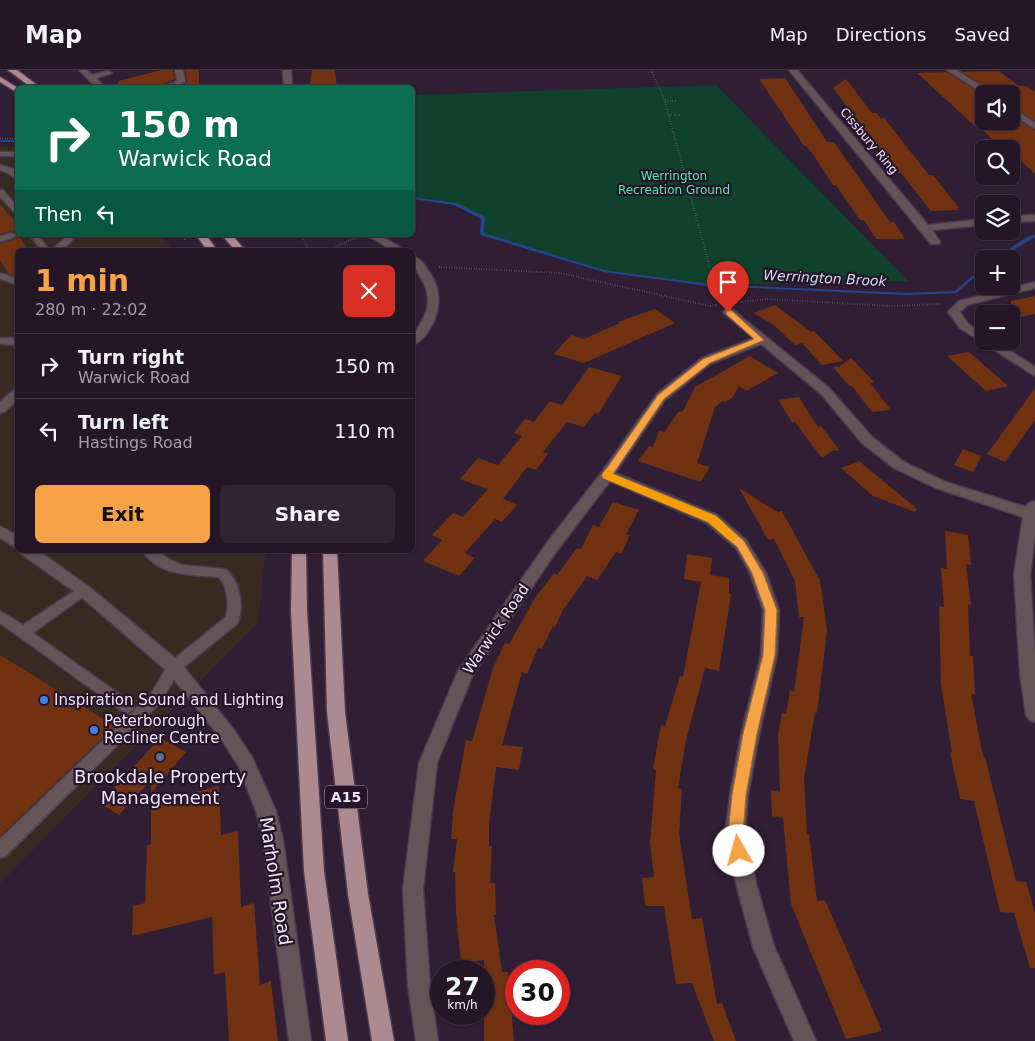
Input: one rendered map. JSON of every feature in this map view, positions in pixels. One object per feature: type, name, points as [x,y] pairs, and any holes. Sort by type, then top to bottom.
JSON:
[{"type":"highway","points":[[12,70],[34,85]]},
{"type":"highway","points":[[0,79],[15,89]]},
{"type":"highway","points":[[202,237],[211,248]]},
{"type":"highway","points":[[229,237],[238,248]]},
{"type":"highway","name":"A15","points":[[299,553],[299,611],[314,871],[337,1041]]},
{"type":"highway","name":"A15","points":[[330,553],[336,712],[358,894],[383,1041]]},
{"type":"street","points":[[83,70],[99,85]]},
{"type":"street","points":[[176,85],[181,81],[179,70]]},
{"type":"street","points":[[287,70],[288,85]]},
{"type":"street","name":"Cissbury Ring","points":[[793,70],[935,242]]},
{"type":"street","points":[[951,70],[975,85]]},
{"type":"street","points":[[91,77],[108,73]]},
{"type":"street","points":[[1020,116],[1035,127]]},
{"type":"street","points":[[1020,219],[1035,218]]},
{"type":"street","points":[[925,228],[975,223]]},
{"type":"street","points":[[376,237],[396,248]]},
{"type":"street","points":[[415,261],[421,265],[427,274],[433,286],[435,297],[434,309],[427,324],[415,338]]},
{"type":"street","points":[[975,333],[964,326],[954,312],[963,303],[1035,285]]},
{"type":"street","points":[[728,307],[760,340],[825,391],[867,440],[899,465],[941,485],[1033,510],[1022,574],[1028,674],[1035,715]]},
{"type":"street","name":"Warwick Road","points":[[427,1041],[419,986],[413,889],[428,763],[466,671],[551,548],[607,475],[661,397],[706,361],[760,340]]},
{"type":"street","points":[[0,341],[15,342]]},
{"type":"street","points":[[1001,350],[1035,372]]},
{"type":"street","points":[[0,409],[15,396]]},
{"type":"street","points":[[607,475],[712,519],[740,544],[758,573],[771,610],[769,655],[750,734],[739,795],[735,834],[747,887],[764,947],[805,1041]]},
{"type":"street","points":[[2,534],[15,542]]},
{"type":"street","name":"Marholm Road","points":[[30,553],[83,590],[174,667],[228,735],[246,763],[266,812],[273,840],[300,1041]]},
{"type":"lane","points":[[0,154],[15,154]]},
{"type":"lane","points":[[0,167],[11,171],[15,175]]},
{"type":"lane","points":[[0,192],[15,210]]},
{"type":"lane","points":[[0,238],[12,235]]},
{"type":"lane","points":[[35,237],[44,248]]},
{"type":"lane","points":[[59,248],[71,237]]},
{"type":"lane","points":[[0,276],[15,281]]},
{"type":"lane","points":[[1,846],[156,698],[174,667],[232,620],[235,613],[229,581],[225,574],[220,572],[181,571],[172,568],[152,553]]},
{"type":"lane","points":[[24,632],[83,590]]},
{"type":"lane","points":[[0,616],[127,707]]},
{"type":"path","points":[[651,70],[665,101],[717,294]]},
{"type":"path","points":[[665,101],[676,101]]},
{"type":"path","points":[[669,115],[681,115]]},
{"type":"path","points":[[0,138],[15,139]]},
{"type":"path","points":[[332,248],[357,237]]},
{"type":"path","points":[[443,267],[560,273],[710,306],[728,307],[766,298],[890,306],[963,303]]},
{"type":"shaded area","points":[[0,146],[15,146],[15,237],[162,237],[174,248],[15,248],[15,553],[266,553],[258,623],[0,883]]},
{"type":"green space","name":"Werrington Recreation Ground","points":[[716,85],[908,281],[708,285],[603,271],[482,234],[483,218],[455,204],[415,198],[415,95]]},
{"type":"building","points":[[162,70],[173,70],[175,79],[162,85],[118,85],[118,81]]},
{"type":"building","points":[[185,70],[199,70],[199,85],[183,85],[187,81]]},
{"type":"building","points":[[312,70],[335,70],[337,85],[310,85]]},
{"type":"building","points":[[999,71],[1018,85],[982,85],[962,72]]},
{"type":"building","points":[[947,72],[975,90],[975,126],[917,73]]},
{"type":"building","points":[[785,78],[827,142],[834,142],[890,222],[894,222],[905,239],[876,239],[864,220],[860,220],[836,185],[833,185],[813,154],[804,146],[759,79]]},
{"type":"building","points":[[846,79],[872,113],[876,113],[881,118],[884,118],[929,175],[933,175],[959,208],[956,208],[958,210],[931,211],[901,173],[898,173],[892,167],[833,88]]},
{"type":"building","points":[[1020,86],[1027,86],[1035,92],[1035,121],[1020,111]]},
{"type":"building","points":[[1020,121],[1035,131],[1035,174],[1020,160],[1020,140],[993,140],[983,130],[1020,130]]},
{"type":"building","points":[[0,204],[15,222],[15,232],[12,231],[0,234]]},
{"type":"building","points":[[19,237],[27,248],[15,248],[15,276],[9,274],[0,260],[0,244]]},
{"type":"building","points":[[1035,296],[1035,314],[1020,317],[1020,305],[1011,305],[1011,301]]},
{"type":"building","points":[[775,305],[811,332],[814,331],[843,361],[822,365],[802,343],[795,345],[775,326],[754,313]]},
{"type":"building","points":[[655,309],[675,323],[584,363],[554,354],[571,335],[584,339],[620,323],[618,322]]},
{"type":"building","points":[[969,352],[1008,386],[986,391],[947,356]]},
{"type":"building","points":[[750,356],[778,373],[746,391],[739,386],[732,398],[725,402],[722,401],[715,407],[697,463],[710,467],[701,482],[638,461],[649,446],[653,447],[659,431],[665,432],[678,412],[683,411],[695,387]]},
{"type":"building","points":[[851,358],[874,382],[870,383],[891,410],[872,412],[852,386],[849,386],[833,367],[840,366]]},
{"type":"building","points":[[589,367],[622,376],[598,414],[595,413],[584,427],[567,422],[543,452],[548,454],[536,470],[527,467],[503,499],[517,505],[502,522],[495,519],[465,553],[475,558],[459,576],[423,561],[442,540],[432,535],[453,513],[463,517],[488,489],[460,479],[478,458],[498,465],[522,436],[514,433],[525,419],[534,422],[550,401],[562,405]]},
{"type":"building","points":[[1035,388],[1035,420],[1005,462],[987,454]]},
{"type":"building","points":[[799,397],[818,427],[821,426],[839,450],[832,451],[822,458],[795,422],[792,422],[778,400]]},
{"type":"building","points":[[963,449],[982,456],[973,472],[954,465]]},
{"type":"building","points":[[859,461],[917,509],[915,512],[873,496],[841,468]]},
{"type":"building","points":[[739,488],[778,512],[782,511],[820,581],[827,630],[817,713],[815,712],[804,779],[807,834],[809,834],[817,901],[825,900],[882,1031],[846,1039],[791,904],[783,818],[772,816],[771,790],[780,792],[778,734],[782,713],[786,714],[790,690],[794,692],[804,617],[799,617],[795,581],[774,539],[768,540]]},
{"type":"building","points":[[613,502],[639,510],[626,534],[630,535],[621,554],[616,552],[597,580],[587,576],[563,610],[555,627],[553,626],[542,649],[538,648],[527,674],[522,672],[502,745],[523,747],[519,770],[496,767],[489,823],[489,846],[492,846],[490,883],[495,883],[496,915],[494,915],[502,972],[505,972],[505,1025],[513,1025],[514,1041],[484,1041],[484,1025],[495,1025],[495,960],[461,960],[456,913],[455,872],[453,872],[457,839],[451,839],[453,811],[466,740],[472,741],[493,668],[505,643],[509,644],[535,598],[554,573],[557,575],[577,548],[581,549],[593,525],[599,527]]},
{"type":"building","points":[[945,531],[968,535],[971,565],[966,564],[971,605],[968,604],[970,656],[973,656],[975,695],[971,694],[983,756],[985,757],[1016,881],[1026,882],[1035,912],[1035,968],[1030,968],[1014,913],[1000,912],[974,801],[960,799],[950,752],[952,753],[941,684],[939,606],[944,607],[941,568],[947,569]]},
{"type":"building","points":[[687,554],[712,558],[710,575],[729,578],[729,593],[731,594],[719,671],[705,668],[686,740],[678,788],[682,789],[679,834],[692,919],[702,918],[717,1004],[722,1003],[736,1041],[714,1041],[692,983],[676,984],[664,906],[645,906],[642,878],[654,877],[650,842],[656,770],[653,769],[661,725],[665,726],[680,676],[683,677],[701,582],[684,579]]},
{"type":"building","points":[[0,655],[115,726],[0,836]]},
{"type":"building","points":[[160,738],[186,752],[151,793],[151,780],[119,815],[100,804]]},
{"type":"building","points":[[219,786],[221,835],[238,831],[241,907],[254,903],[260,985],[271,981],[278,1041],[229,1041],[225,972],[214,975],[212,917],[132,936],[133,906],[145,903],[147,845],[151,844],[151,803]]},
{"type":"waterway","name":"Werrington Brook","points":[[0,141],[15,141]]},
{"type":"waterway","name":"Werrington Brook","points":[[415,198],[455,204],[483,218],[482,234],[603,271],[708,285],[907,294],[956,292],[975,275]]},
{"type":"waterway","name":"Werrington Brook","points":[[1010,250],[1035,236]]},
{"type":"slow traffic","points":[[609,473],[607,475],[712,519],[733,537]]},
{"type":"place","name":"Inspiration Sound and Lighting","points":[[44,700]]},
{"type":"place","name":"Peterborough Recliner Centre","points":[[94,730]]},
{"type":"place","name":"Brookdale Property Management","points":[[160,757]]},
{"type":"route","points":[[728,312],[760,340],[706,361],[661,397],[607,475],[712,519],[740,544],[758,573],[771,610],[769,655],[750,734],[739,795],[735,834],[739,851]]}]
